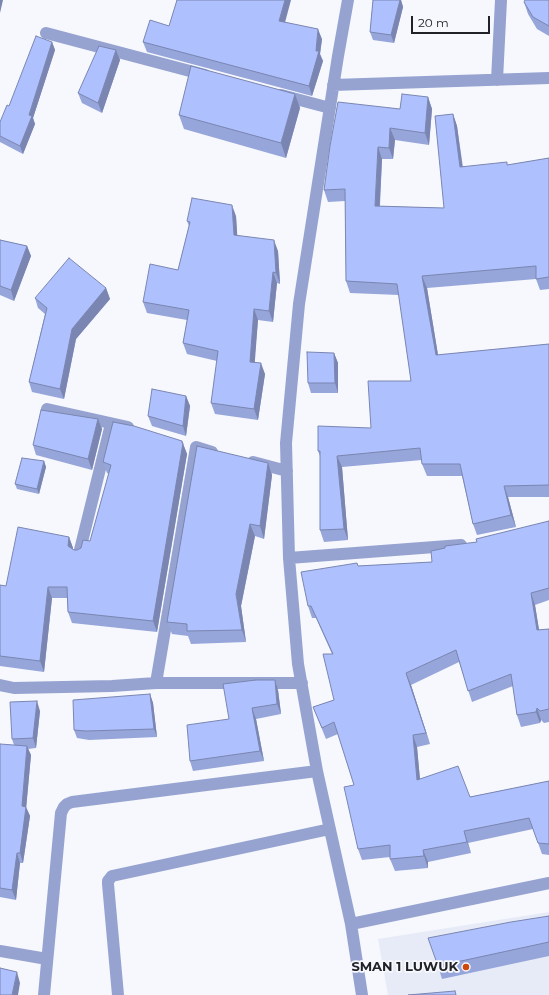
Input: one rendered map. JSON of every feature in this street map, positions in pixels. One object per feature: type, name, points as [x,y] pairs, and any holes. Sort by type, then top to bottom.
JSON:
[{"type":"street","points":[[348,0],[333,85],[300,304],[286,443],[289,558],[298,664],[317,771],[351,924],[362,995]]},
{"type":"street","points":[[496,80],[501,0]]},
{"type":"street","points":[[46,33],[215,77]]},
{"type":"street","points":[[333,85],[549,78]]},
{"type":"street","points":[[269,91],[330,108]]},
{"type":"street","points":[[47,409],[140,430]]},
{"type":"street","points":[[80,554],[111,424]]},
{"type":"street","points":[[182,443],[226,455]]},
{"type":"street","points":[[156,683],[196,447]]},
{"type":"street","points":[[241,459],[287,471]]},
{"type":"street","points":[[289,558],[473,544]]},
{"type":"street","points":[[0,685],[14,688],[112,686],[156,683],[302,683]]},
{"type":"street","points":[[44,995],[61,813],[67,804],[76,801],[317,771]]},
{"type":"street","points":[[118,995],[108,884],[108,881],[112,876],[330,829]]},
{"type":"street","points":[[351,924],[549,883]]},
{"type":"street","points":[[0,951],[47,959]]},
{"type":"shaded area","name":"SMAN 1 LUWUK","points":[[549,912],[549,995],[388,995],[378,939]]},
{"type":"building","points":[[177,0],[285,0],[279,21],[318,29],[316,51],[319,51],[309,86],[143,42],[150,20],[169,26]]},
{"type":"building","points":[[373,0],[400,0],[391,35],[370,32]]},
{"type":"building","points":[[525,0],[549,0],[549,26],[533,17],[524,2]]},
{"type":"building","points":[[36,36],[52,42],[29,115],[32,116],[20,146],[0,136],[0,122],[7,105],[9,106]]},
{"type":"building","points":[[99,46],[116,50],[98,103],[78,93]]},
{"type":"building","points":[[191,66],[295,94],[281,143],[179,115]]},
{"type":"building","points":[[402,94],[428,97],[425,133],[390,128],[389,148],[378,147],[375,206],[444,208],[435,116],[453,114],[460,167],[507,162],[507,165],[549,158],[549,277],[536,279],[536,266],[422,276],[436,355],[549,344],[549,485],[504,486],[511,515],[473,524],[460,464],[422,464],[420,448],[337,456],[344,529],[320,530],[320,451],[318,451],[318,426],[371,428],[368,381],[411,381],[397,284],[346,281],[345,189],[324,190],[338,102],[400,109]]},
{"type":"building","points":[[192,198],[232,205],[234,235],[274,240],[276,273],[273,272],[269,311],[254,309],[250,362],[261,363],[254,409],[211,403],[218,351],[183,343],[189,310],[143,302],[150,264],[178,270],[190,222],[187,221]]},
{"type":"building","points":[[0,240],[27,246],[11,290],[0,286]]},
{"type":"building","points":[[69,258],[106,288],[72,329],[60,389],[29,382],[47,308],[35,298]]},
{"type":"building","points":[[307,352],[334,353],[335,383],[308,383]]},
{"type":"building","points":[[152,389],[186,396],[183,426],[148,416]]},
{"type":"building","points":[[41,410],[98,419],[88,459],[33,445]]},
{"type":"building","points":[[113,422],[134,426],[182,441],[183,443],[153,621],[68,612],[67,587],[48,587],[40,661],[0,656],[0,585],[6,586],[18,527],[69,537],[68,546],[74,550],[81,548],[83,540],[90,541],[111,465],[103,462]]},
{"type":"building","points":[[197,446],[268,463],[260,526],[250,524],[236,594],[242,630],[187,631],[187,624],[167,622]]},
{"type":"building","points":[[22,458],[44,461],[37,489],[15,484]]},
{"type":"building","points":[[549,521],[549,588],[531,593],[537,630],[549,629],[549,709],[540,711],[537,708],[536,712],[517,715],[511,674],[468,691],[456,650],[406,673],[426,733],[413,735],[417,780],[458,766],[470,797],[549,781],[549,844],[538,843],[529,818],[464,831],[467,842],[423,850],[424,856],[390,859],[390,845],[358,849],[344,787],[354,785],[334,722],[322,728],[313,707],[334,700],[323,654],[333,654],[311,606],[308,606],[301,572],[357,563],[358,566],[432,562],[431,551],[445,548],[445,546],[477,542],[476,539]]},
{"type":"building","points":[[256,680],[275,680],[277,704],[252,708],[260,751],[190,761],[187,725],[229,719],[223,684]]},
{"type":"building","points":[[150,694],[154,729],[74,730],[73,700]]},
{"type":"building","points":[[37,701],[33,738],[12,739],[10,702]]},
{"type":"building","points":[[0,744],[27,746],[22,806],[26,807],[20,853],[17,853],[12,890],[0,888]]},
{"type":"building","points":[[549,916],[549,942],[438,966],[428,938],[511,922]]},
{"type":"building","points":[[0,968],[17,972],[12,995],[0,995]]},
{"type":"building","points":[[455,991],[456,995],[408,995]]},
{"type":"place","name":"SMAN 1 LUWUK","points":[[466,967]]}]
